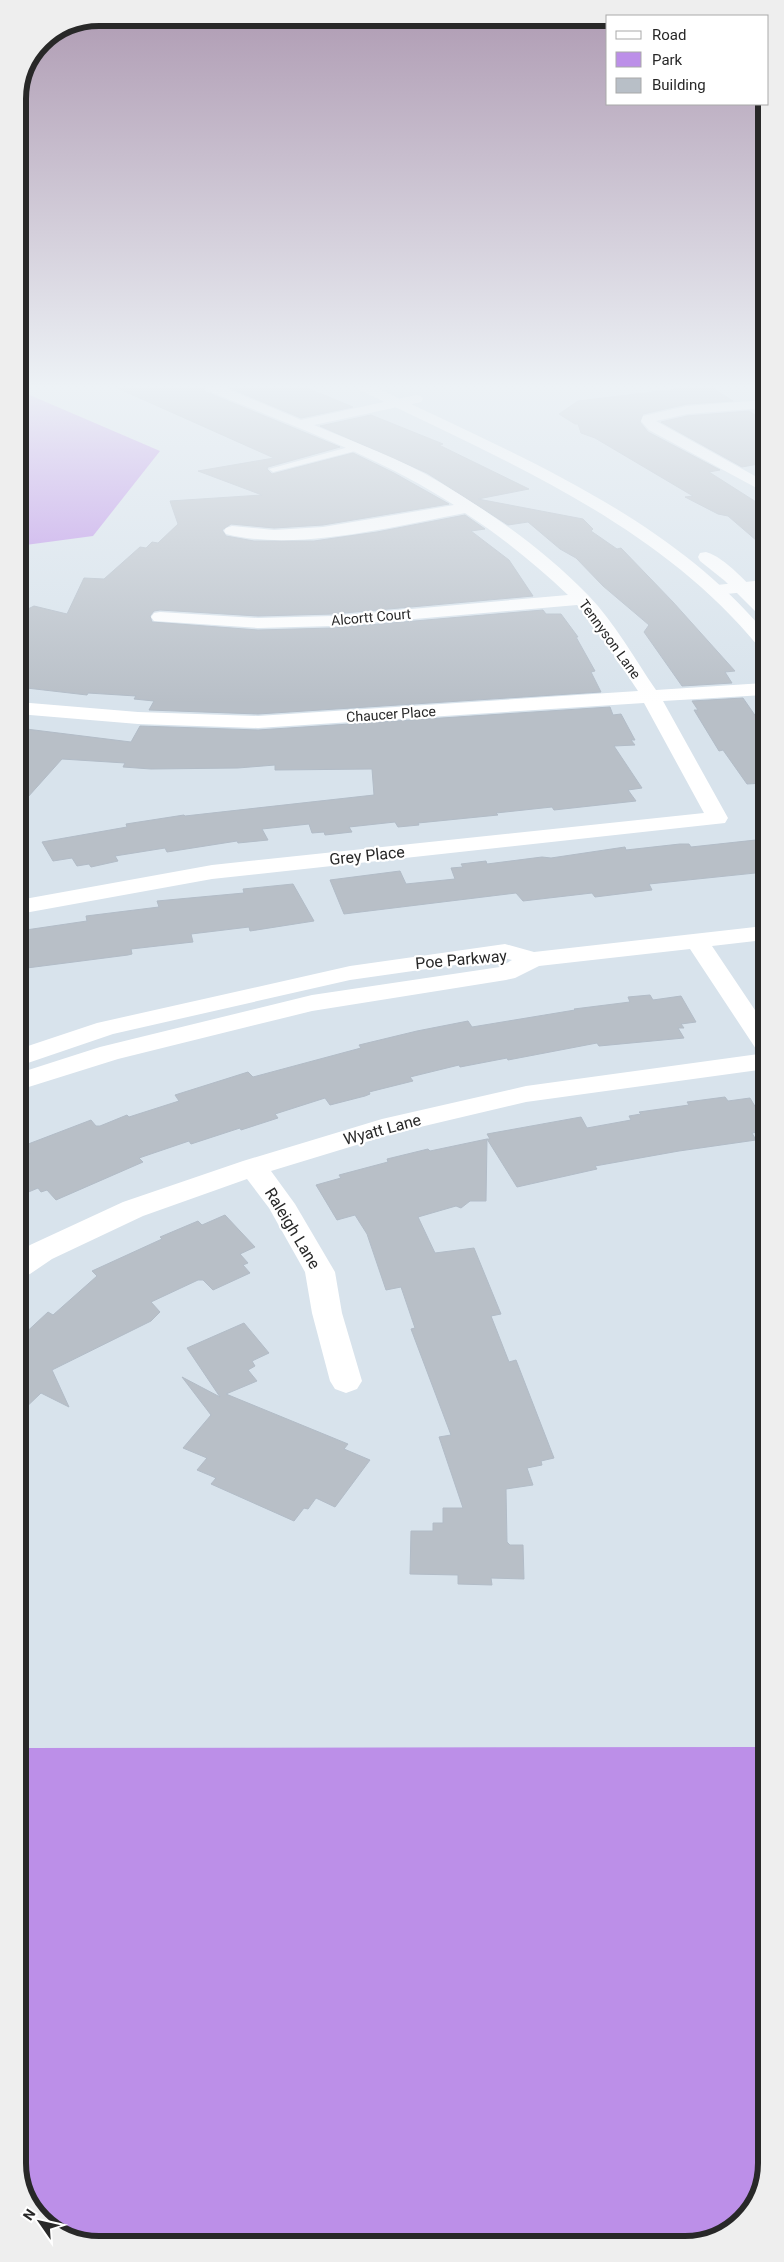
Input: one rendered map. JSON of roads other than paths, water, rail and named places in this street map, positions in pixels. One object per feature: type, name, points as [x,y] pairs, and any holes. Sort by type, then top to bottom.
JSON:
[{"type":"street","name":"Tennyson Lane","points":[[446,493],[506,533],[546,565],[582,599],[601,622],[651,697],[717,818]]},
{"type":"street","points":[[579,493],[651,538],[717,590],[758,635]]},
{"type":"street","points":[[232,531],[273,535],[322,532],[371,526],[469,507]]},
{"type":"street","points":[[693,548],[742,587],[758,604]]},
{"type":"street","points":[[717,590],[758,586]]},
{"type":"street","name":"Alcortt Court","points":[[160,617],[258,623],[332,621],[582,599]]},
{"type":"street","name":"Chaucer Place","points":[[26,709],[100,717],[179,722],[258,722],[758,689]]},
{"type":"street","name":"Grey Place","points":[[26,906],[212,872],[717,818]]},
{"type":"street","points":[[533,959],[758,934]]},
{"type":"street","points":[[697,941],[713,962],[758,1033]]},
{"type":"street","name":"Poe Parkway","points":[[26,1056],[106,1028],[350,973],[505,951],[533,959]]},
{"type":"street","name":"Poe Parkway","points":[[26,1080],[109,1053],[312,1003],[506,973],[533,959]]},
{"type":"street","name":"Wyatt Lane","points":[[26,1262],[41,1252],[133,1209],[253,1167],[392,1125],[526,1094],[758,1062]]},
{"type":"street","name":"Raleigh Lane","points":[[253,1167],[281,1204],[320,1272],[327,1313],[346,1381]]}]
